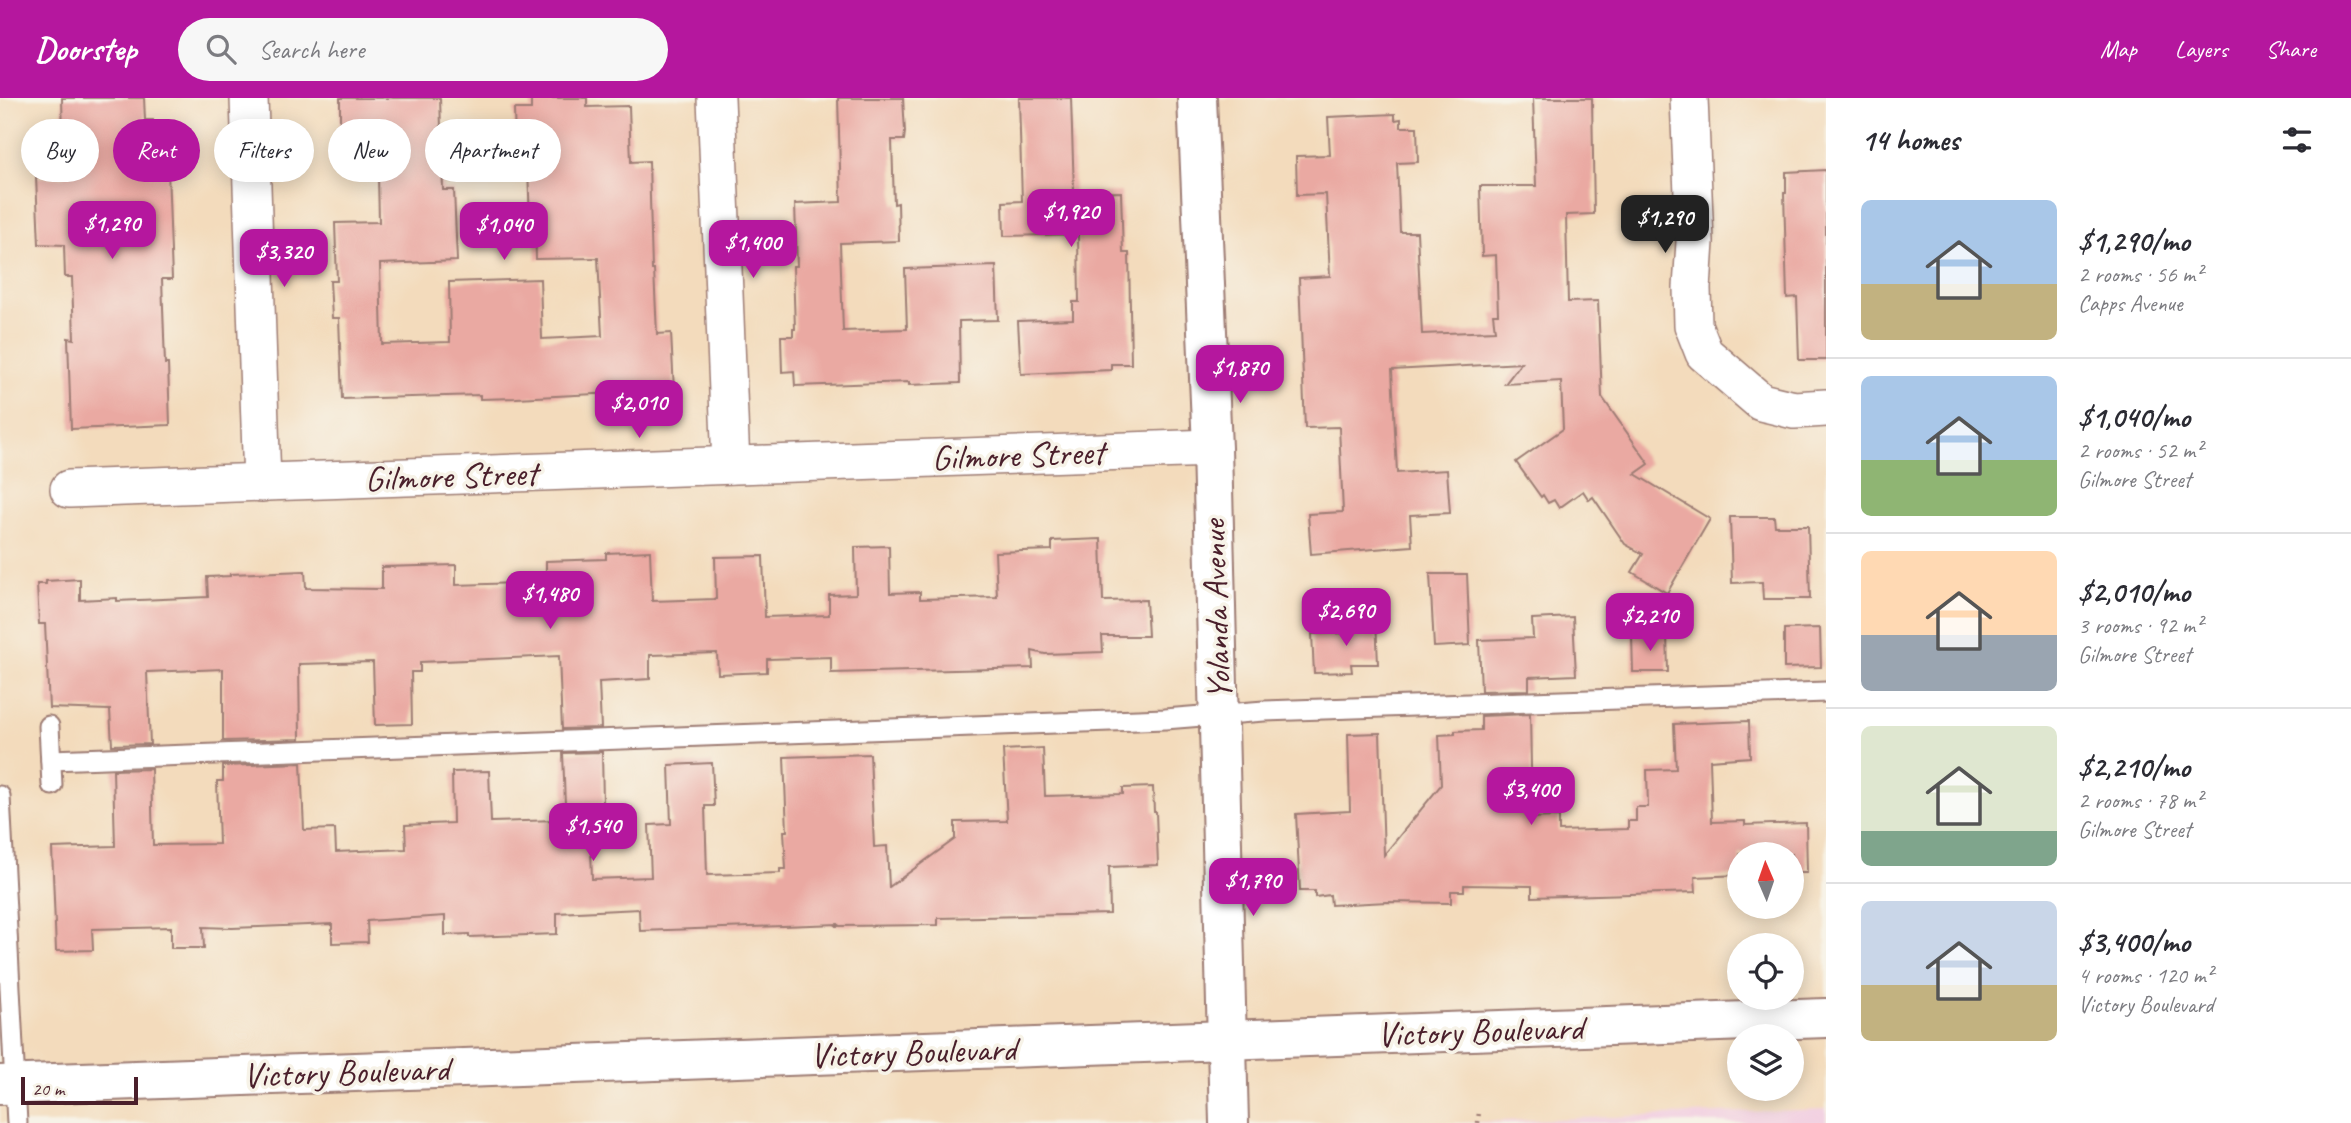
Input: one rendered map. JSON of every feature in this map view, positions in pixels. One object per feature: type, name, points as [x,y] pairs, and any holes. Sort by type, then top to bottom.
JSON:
[{"type":"main road","name":"Yolanda Avenue","points":[[1197,98],[1212,448],[1228,1123]]},
{"type":"main road","name":"Victory Boulevard","points":[[8,1084],[1826,1018]]},
{"type":"street","points":[[249,98],[262,483]]},
{"type":"street","points":[[716,98],[731,465]]},
{"type":"street","points":[[1689,98],[1695,242],[1693,325],[1703,353],[1761,402],[1794,410],[1826,408]]},
{"type":"street","name":"Gilmore Street","points":[[69,489],[1212,448]]},
{"type":"lane","points":[[51,760],[1826,692]]},
{"type":"lane","points":[[49,726],[52,785]]},
{"type":"lane","points":[[0,796],[8,1084],[18,1123]]},
{"type":"path","points":[[1478,1123],[1479,1111]]},
{"type":"shaded area","points":[[1826,1109],[1826,1123],[1453,1123]]},
{"type":"building","points":[[62,98],[144,98],[145,119],[113,119],[113,182],[168,182],[172,279],[162,279],[170,425],[71,429],[68,338],[74,339],[72,277],[65,277],[64,245],[39,244],[36,182],[99,182],[99,119],[63,119]]},
{"type":"building","points":[[340,98],[440,98],[441,119],[425,119],[425,182],[443,182],[443,190],[454,190],[457,261],[380,264],[382,344],[450,342],[449,282],[540,279],[542,339],[602,336],[598,258],[536,259],[535,219],[530,219],[529,182],[561,182],[561,119],[514,119],[514,109],[531,109],[531,98],[587,98],[587,107],[629,106],[631,162],[649,161],[657,334],[671,333],[674,390],[480,399],[480,395],[342,399],[339,318],[332,318],[330,281],[337,281],[335,223],[379,222],[378,182],[411,182],[411,119],[340,119]]},
{"type":"building","points":[[838,98],[903,98],[905,132],[904,140],[892,140],[894,204],[898,203],[899,241],[840,243],[843,331],[907,329],[905,269],[996,266],[998,320],[959,321],[960,383],[795,386],[794,371],[782,372],[781,336],[793,336],[795,329],[795,204],[841,202]]},
{"type":"building","points":[[1019,98],[1071,98],[1074,193],[1121,192],[1123,253],[1129,253],[1131,364],[1111,364],[1111,370],[1021,374],[1018,321],[1073,319],[1073,302],[1079,302],[1078,234],[1004,236],[1003,202],[1022,201]]},
{"type":"building","points":[[1533,98],[1592,98],[1594,214],[1566,215],[1568,302],[1598,301],[1602,397],[1649,464],[1635,474],[1710,519],[1667,593],[1632,572],[1643,554],[1625,544],[1593,497],[1589,500],[1583,491],[1559,508],[1554,500],[1548,503],[1516,462],[1563,429],[1561,381],[1505,384],[1521,363],[1392,370],[1397,473],[1447,470],[1450,513],[1410,515],[1412,546],[1311,554],[1308,514],[1343,512],[1339,427],[1305,428],[1299,278],[1330,276],[1326,194],[1297,195],[1296,156],[1330,155],[1328,117],[1395,114],[1395,120],[1401,119],[1401,127],[1417,127],[1418,162],[1397,163],[1400,232],[1417,232],[1422,334],[1495,331],[1493,314],[1498,314],[1496,255],[1482,256],[1480,186],[1536,186]]},
{"type":"building","points":[[1826,170],[1826,360],[1799,360],[1797,297],[1787,298],[1784,193],[1786,172]]},
{"type":"building","points":[[1730,517],[1774,517],[1775,526],[1808,526],[1810,599],[1763,599],[1762,582],[1732,583]]},
{"type":"building","points":[[1101,539],[1103,601],[1146,600],[1148,636],[1102,636],[1103,652],[1045,654],[1032,651],[1033,668],[831,673],[831,657],[767,659],[767,672],[718,674],[717,653],[650,655],[650,679],[599,682],[601,728],[562,729],[559,656],[420,662],[420,672],[411,672],[412,724],[375,725],[373,662],[299,664],[300,739],[223,741],[223,669],[147,672],[150,744],[112,745],[110,710],[49,708],[45,624],[39,624],[37,584],[46,584],[46,581],[80,579],[80,600],[117,598],[117,601],[208,597],[207,577],[230,574],[305,571],[306,588],[382,589],[382,567],[456,565],[456,585],[546,582],[546,561],[606,559],[606,553],[650,551],[652,601],[716,599],[715,557],[763,556],[765,617],[829,615],[829,595],[856,594],[855,547],[889,546],[890,593],[920,592],[920,599],[997,597],[995,552],[1052,550],[1052,541]]},
{"type":"building","points":[[1430,574],[1467,574],[1470,645],[1434,647]]},
{"type":"building","points":[[1573,617],[1576,675],[1529,677],[1529,690],[1481,691],[1479,640],[1533,638],[1532,619]]},
{"type":"building","points":[[1376,620],[1378,664],[1351,664],[1352,672],[1314,673],[1312,634],[1345,633],[1344,621]]},
{"type":"building","points":[[1820,628],[1821,667],[1784,668],[1784,629]]},
{"type":"building","points":[[1667,634],[1668,672],[1633,672],[1632,635]]},
{"type":"building","points":[[1530,714],[1532,818],[1559,817],[1559,831],[1628,829],[1628,821],[1636,821],[1636,807],[1648,807],[1647,770],[1676,769],[1674,724],[1749,721],[1750,757],[1710,760],[1712,822],[1745,821],[1745,825],[1806,823],[1807,873],[1804,873],[1804,842],[1727,842],[1727,876],[1695,877],[1696,892],[1532,897],[1532,886],[1464,885],[1464,891],[1451,891],[1451,903],[1331,905],[1330,895],[1315,897],[1315,891],[1300,891],[1296,814],[1350,811],[1348,734],[1380,733],[1384,855],[1441,785],[1439,735],[1481,730],[1481,716]]},
{"type":"building","points":[[1043,748],[1045,796],[1123,794],[1123,788],[1153,787],[1158,865],[1109,867],[1110,914],[938,918],[938,925],[835,926],[839,924],[640,931],[639,909],[557,913],[557,934],[469,937],[469,934],[445,935],[445,916],[367,921],[368,942],[332,943],[332,924],[203,927],[204,948],[171,948],[171,927],[92,929],[93,950],[56,951],[52,848],[115,846],[113,770],[151,769],[153,845],[219,844],[217,781],[223,781],[223,766],[301,763],[304,830],[335,829],[336,852],[406,849],[405,825],[453,823],[452,772],[489,771],[491,822],[590,819],[592,879],[651,877],[649,825],[671,824],[669,765],[712,763],[714,806],[705,806],[707,875],[780,873],[780,869],[786,869],[784,757],[870,754],[874,847],[887,846],[889,887],[955,839],[955,822],[1007,821],[1003,750]]},
{"type":"building","points":[[602,752],[603,803],[565,805],[563,753]]}]
